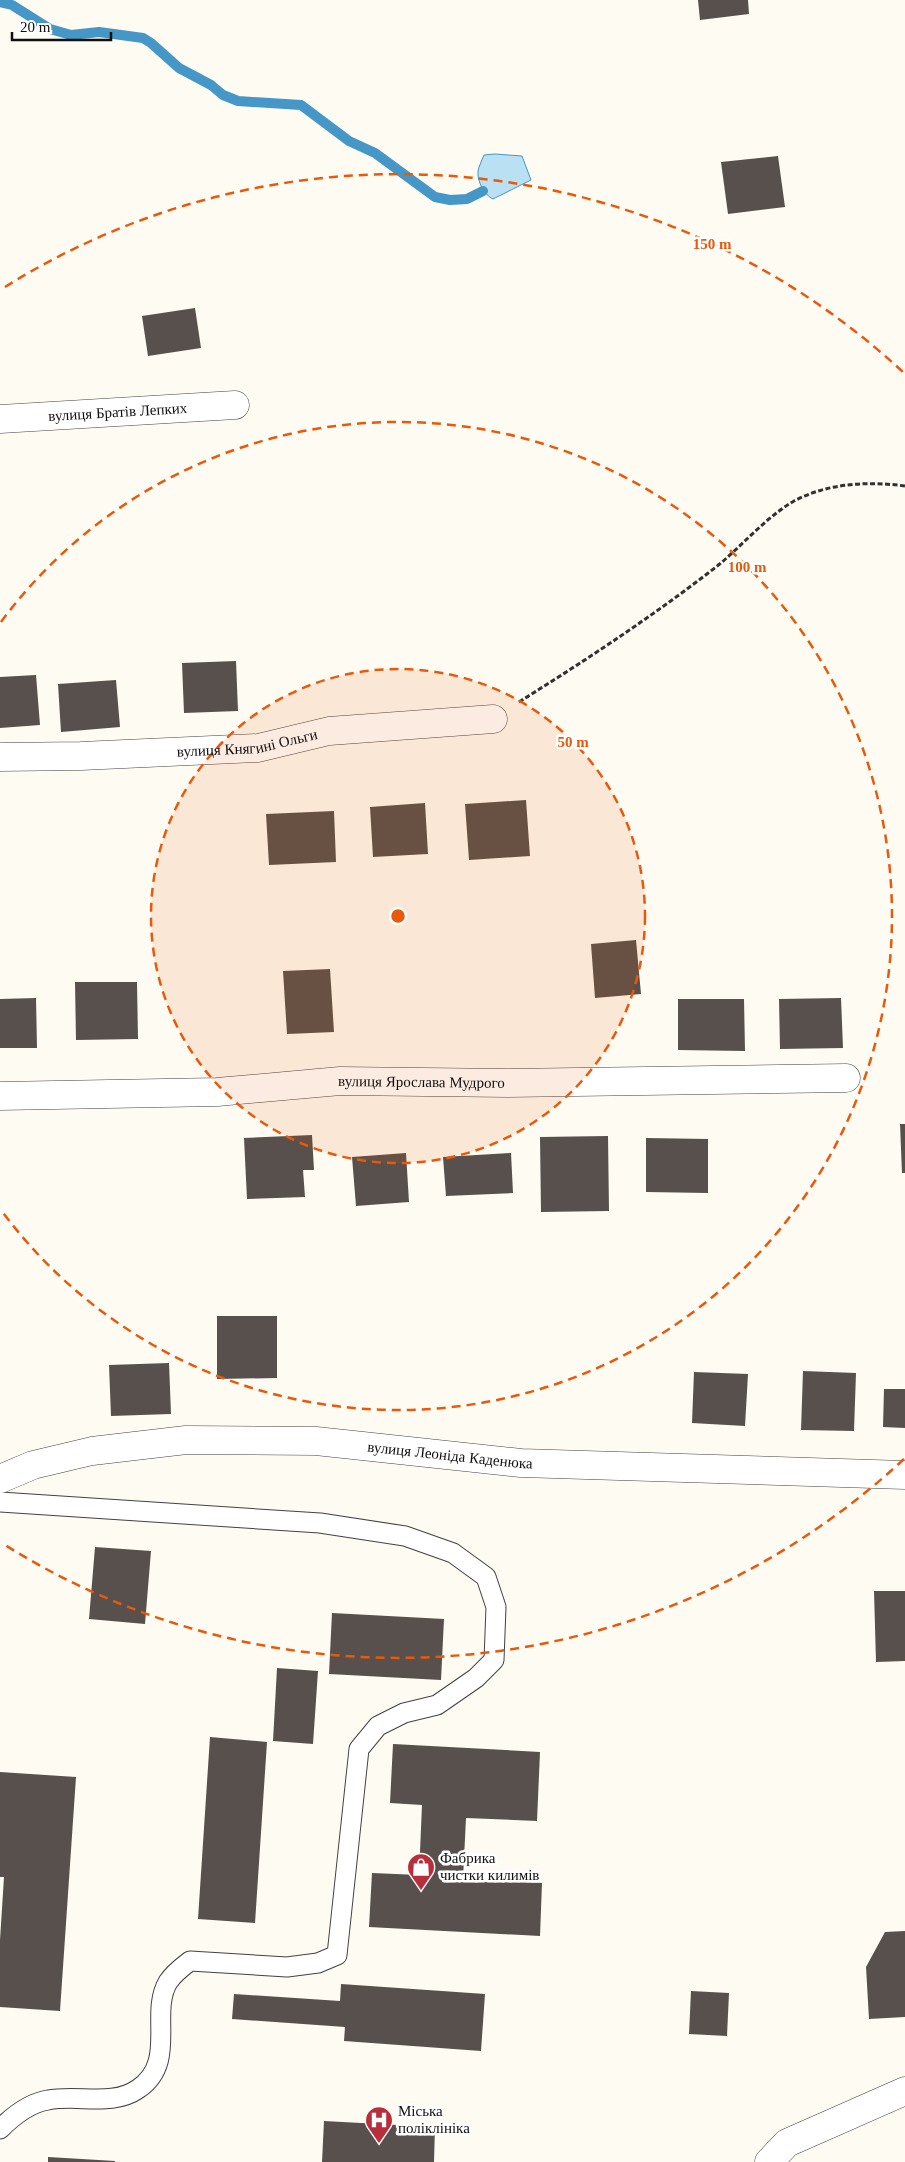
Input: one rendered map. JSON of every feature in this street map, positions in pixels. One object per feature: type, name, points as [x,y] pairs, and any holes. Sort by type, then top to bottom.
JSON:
[{"type":"street","name":"вулиця Братів Лепких","points":[[0,419],[235,405]]},
{"type":"street","name":"вулиця Княгині Ольги","points":[[0,757],[81,756],[258,748],[329,732],[493,718]]},
{"type":"street","name":"вулиця Ярослава Мудрого","points":[[0,1096],[217,1092],[340,1081],[508,1083],[846,1078]]},
{"type":"street","name":"вулиця Леоніда Каденюка","points":[[0,1479],[33,1465],[92,1452],[186,1440],[316,1441],[520,1462],[905,1476]]},
{"type":"street","points":[[769,2162],[787,2143],[905,2091]]},
{"type":"lane","points":[[0,1502],[320,1522],[405,1536],[453,1553],[486,1577],[496,1606],[494,1660],[476,1678],[437,1705],[404,1712],[378,1726],[359,1749],[337,1955],[318,1963],[287,1967],[190,1961],[178,1970],[167,1983],[163,2000],[160,2058],[152,2075],[138,2089],[120,2097],[49,2100],[30,2106],[12,2117],[0,2129]]},
{"type":"path","points":[[493,718],[590,658],[716,566],[794,501],[818,491],[853,483],[905,486]]},
{"type":"water","points":[[484,155],[522,156],[531,180],[493,199],[482,187],[478,171]]},
{"type":"building","points":[[698,0],[748,0],[749,14],[700,20]]},
{"type":"building","points":[[778,156],[785,207],[728,214],[721,162]]},
{"type":"building","points":[[195,308],[201,348],[148,356],[142,316]]},
{"type":"building","points":[[236,661],[238,711],[184,713],[182,663]]},
{"type":"building","points":[[36,675],[40,725],[0,728],[0,677]]},
{"type":"building","points":[[116,680],[120,727],[61,732],[58,684]]},
{"type":"building","points":[[526,800],[530,856],[469,860],[465,804]]},
{"type":"building","points":[[425,803],[428,854],[373,857],[370,807]]},
{"type":"building","points":[[334,811],[336,862],[269,865],[266,814]]},
{"type":"building","points":[[636,940],[641,994],[595,998],[591,944]]},
{"type":"building","points":[[330,969],[334,1032],[287,1034],[283,971]]},
{"type":"building","points":[[75,982],[137,982],[138,1039],[76,1040]]},
{"type":"building","points":[[36,998],[37,1048],[0,1048],[0,999]]},
{"type":"building","points":[[841,998],[843,1048],[780,1049],[779,999]]},
{"type":"building","points":[[678,999],[744,999],[745,1051],[678,1050]]},
{"type":"building","points":[[900,1124],[905,1124],[905,1173],[902,1173]]},
{"type":"building","points":[[312,1135],[314,1170],[303,1170],[305,1197],[247,1199],[244,1138]]},
{"type":"building","points":[[608,1136],[609,1211],[541,1212],[540,1137]]},
{"type":"building","points":[[646,1138],[708,1139],[708,1193],[646,1192]]},
{"type":"building","points":[[406,1153],[409,1202],[356,1206],[352,1157]]},
{"type":"building","points":[[511,1153],[513,1193],[446,1196],[443,1157]]},
{"type":"building","points":[[217,1316],[277,1316],[277,1378],[217,1379]]},
{"type":"building","points":[[169,1363],[171,1414],[111,1416],[109,1365]]},
{"type":"building","points":[[803,1371],[856,1373],[854,1431],[801,1430]]},
{"type":"building","points":[[694,1372],[748,1374],[745,1426],[692,1423]]},
{"type":"building","points":[[884,1389],[905,1389],[905,1428],[883,1427]]},
{"type":"building","points":[[95,1547],[151,1551],[145,1624],[89,1619]]},
{"type":"building","points":[[874,1591],[905,1591],[905,1661],[876,1662]]},
{"type":"building","points":[[332,1613],[444,1619],[441,1680],[329,1674]]},
{"type":"building","points":[[277,1668],[318,1671],[313,1744],[273,1741]]},
{"type":"building","points":[[210,1737],[267,1742],[255,1923],[198,1919]]},
{"type":"building","points":[[393,1744],[540,1752],[537,1821],[466,1818],[463,1879],[542,1883],[540,1936],[369,1927],[372,1873],[419,1875],[422,1805],[390,1803]]},
{"type":"building","points":[[0,1772],[76,1777],[60,2011],[0,2007],[0,1940],[4,1877],[0,1877]]},
{"type":"building","points":[[905,1931],[905,2017],[869,2019],[866,1967],[885,1932]]},
{"type":"building","points":[[341,1984],[485,1994],[481,2051],[344,2041],[345,2027],[232,2019],[234,1994],[340,2001]]},
{"type":"building","points":[[691,1991],[729,1993],[727,2036],[689,2034]]},
{"type":"building","name":"Міська поліклініка","points":[[324,2121],[435,2127],[434,2162],[322,2162]]},
{"type":"building","points":[[48,2157],[115,2161],[115,2162],[48,2162]]},
{"type":"waterway","points":[[0,2],[12,5],[50,29],[71,35],[99,32],[143,38],[179,68],[211,85],[223,95],[238,101],[301,105],[349,141],[375,153],[435,197],[450,200],[467,199],[483,191]]},
{"type":"place","name":"Фабрика чистки килимів","points":[[421,1891]]},
{"type":"place","name":"Міська поліклініка","points":[[379,2144]]}]
